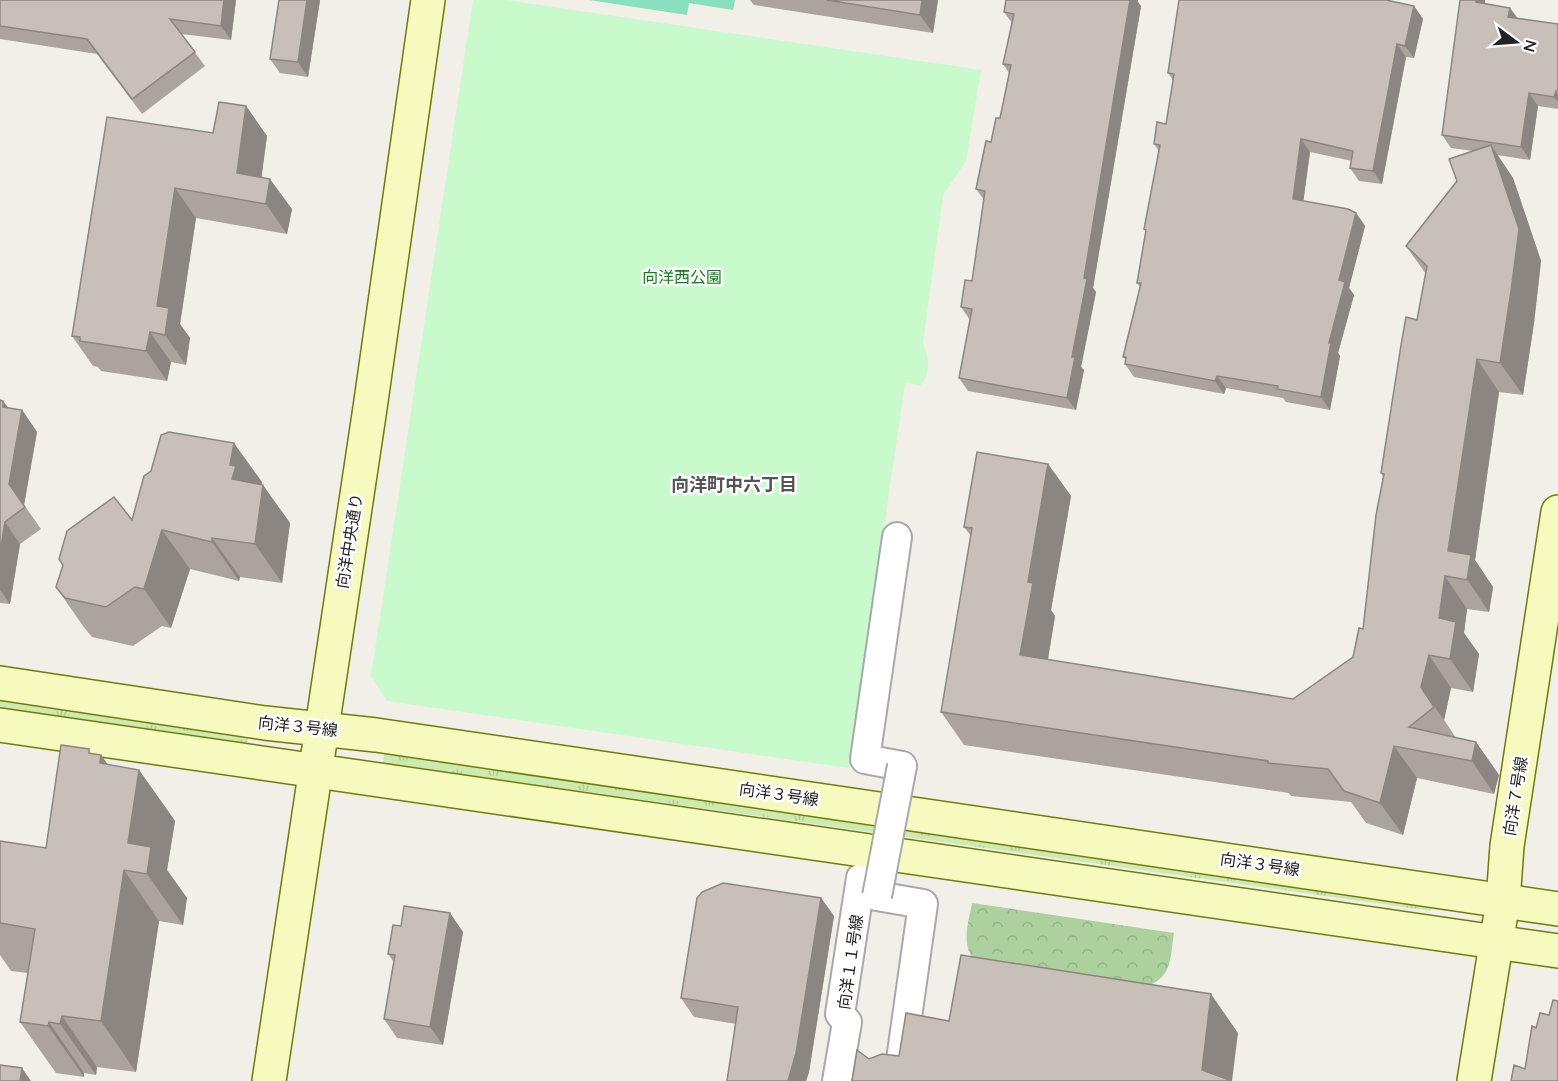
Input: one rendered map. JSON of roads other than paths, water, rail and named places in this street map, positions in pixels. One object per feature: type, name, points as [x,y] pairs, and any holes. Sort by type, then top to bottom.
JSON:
[{"type":"street","name":"向洋中央通り","points":[[269,1081],[320,729],[370,408],[428,0]]},
{"type":"street","name":"向洋７号線","points":[[1474,1081],[1497,942],[1507,846],[1558,512]]},
{"type":"street","name":"向洋１１号線","points":[[837,1081],[847,1018],[840,1014],[869,887],[902,766],[865,759],[897,537]]},
{"type":"street","name":"向洋３号線","points":[[0,682],[265,723],[1410,885],[1558,909]]},
{"type":"street","points":[[0,725],[1558,951]]},
{"type":"street","points":[[869,887],[923,904],[898,1081]]},
{"type":"district","name":"向洋町中六丁目","points":[[734,484]]},
{"type":"park label","name":"向洋西公園","points":[[682,277]]}]
